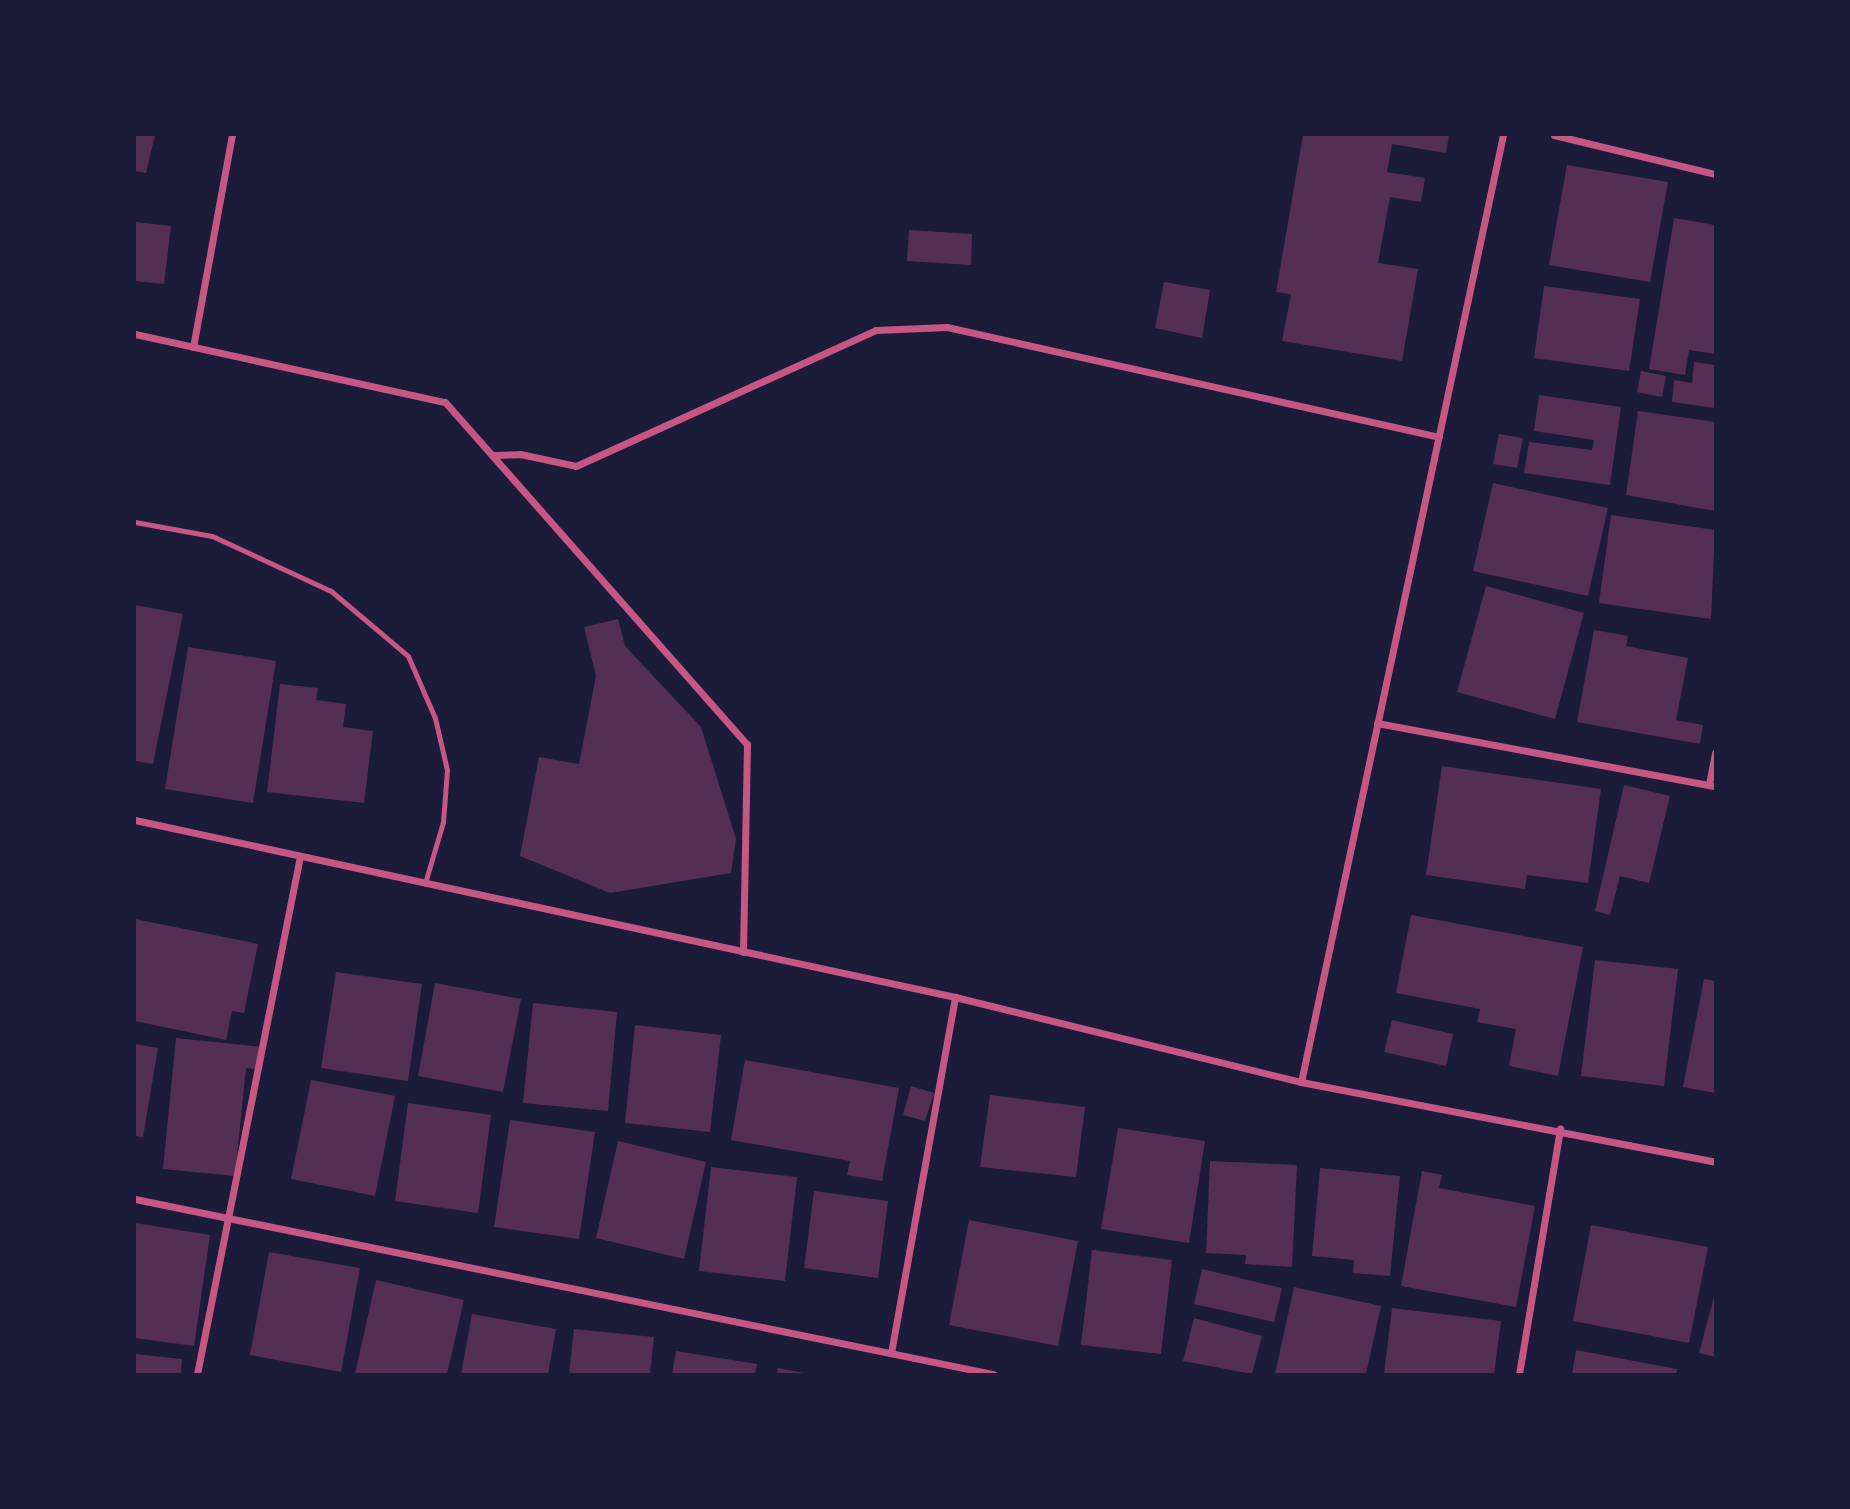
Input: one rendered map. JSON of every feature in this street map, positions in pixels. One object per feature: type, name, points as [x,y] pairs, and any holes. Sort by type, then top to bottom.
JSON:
[{"type":"street","points":[[193,347],[232,135]]},
{"type":"street","points":[[1301,1082],[1503,135]]},
{"type":"street","points":[[1554,135],[1715,174]]},
{"type":"street","points":[[495,455],[520,454],[576,466],[876,330],[947,327],[1439,437]]},
{"type":"street","points":[[135,334],[445,402],[495,455],[747,744],[743,952]]},
{"type":"street","points":[[1377,723],[1712,785],[1715,753]]},
{"type":"street","points":[[135,820],[955,998],[1301,1082],[1560,1128],[1715,1162]]},
{"type":"street","points":[[197,1374],[300,856]]},
{"type":"street","points":[[891,1353],[955,998]]},
{"type":"street","points":[[1519,1374],[1560,1128]]},
{"type":"street","points":[[135,1199],[229,1216],[993,1374]]},
{"type":"lane","points":[[135,522],[212,536],[331,591],[408,656],[435,718],[447,769],[443,822],[425,883]]},
{"type":"building","points":[[135,135],[155,135],[146,173],[135,171]]},
{"type":"building","points":[[1303,135],[1449,135],[1446,153],[1392,144],[1387,172],[1425,178],[1421,202],[1390,197],[1378,263],[1418,269],[1402,361],[1282,341],[1291,294],[1276,292]]},
{"type":"building","points":[[1567,165],[1668,182],[1650,282],[1549,265]]},
{"type":"building","points":[[1674,218],[1715,225],[1715,354],[1689,350],[1685,375],[1649,369]]},
{"type":"building","points":[[135,222],[171,226],[164,284],[135,281]]},
{"type":"building","points":[[909,230],[972,234],[971,265],[907,261]]},
{"type":"building","points":[[1164,282],[1210,290],[1202,338],[1155,328]]},
{"type":"building","points":[[1544,286],[1640,299],[1629,371],[1534,358]]},
{"type":"building","points":[[1694,362],[1715,365],[1715,408],[1672,402],[1674,380],[1692,383]]},
{"type":"building","points":[[1641,371],[1666,376],[1662,397],[1637,392]]},
{"type":"building","points":[[1539,395],[1621,407],[1610,485],[1524,473],[1529,442],[1592,450],[1594,440],[1534,431]]},
{"type":"building","points":[[1638,411],[1715,422],[1715,511],[1626,495]]},
{"type":"building","points":[[1499,434],[1523,438],[1517,468],[1493,464]]},
{"type":"building","points":[[1493,483],[1608,508],[1588,596],[1473,571]]},
{"type":"building","points":[[1611,515],[1715,530],[1711,619],[1599,603]]},
{"type":"building","points":[[1486,586],[1584,613],[1555,719],[1457,692]]},
{"type":"building","points":[[135,605],[183,614],[153,764],[135,761]]},
{"type":"building","points":[[618,619],[625,646],[701,727],[736,839],[731,873],[610,893],[520,856],[539,757],[579,764],[596,676],[584,627]]},
{"type":"building","points":[[1594,630],[1628,636],[1626,646],[1688,658],[1676,720],[1703,725],[1700,744],[1577,722]]},
{"type":"building","points":[[188,647],[276,661],[253,803],[165,789]]},
{"type":"building","points":[[280,684],[318,688],[316,700],[346,704],[343,727],[373,731],[364,803],[267,792]]},
{"type":"building","points":[[1442,766],[1601,789],[1588,883],[1527,875],[1525,889],[1426,875]]},
{"type":"building","points":[[1624,785],[1670,796],[1649,883],[1620,876],[1610,915],[1595,911]]},
{"type":"building","points":[[1411,915],[1583,947],[1558,1076],[1509,1066],[1516,1029],[1477,1022],[1480,1009],[1396,993]]},
{"type":"building","points":[[135,919],[258,944],[244,1013],[232,1011],[226,1040],[135,1021]]},
{"type":"building","points":[[1595,960],[1678,969],[1664,1086],[1581,1076]]},
{"type":"building","points":[[336,972],[422,984],[408,1081],[321,1068]]},
{"type":"building","points":[[1704,979],[1715,981],[1715,1093],[1683,1087]]},
{"type":"building","points":[[435,983],[521,999],[503,1092],[418,1076]]},
{"type":"building","points":[[533,1003],[617,1012],[608,1111],[523,1103]]},
{"type":"building","points":[[1392,1020],[1453,1034],[1446,1066],[1384,1052]]},
{"type":"building","points":[[635,1025],[721,1035],[710,1132],[625,1123]]},
{"type":"building","points":[[176,1038],[264,1047],[262,1070],[246,1068],[235,1176],[163,1169]]},
{"type":"building","points":[[135,1044],[158,1048],[143,1137],[135,1136]]},
{"type":"building","points":[[745,1060],[899,1088],[882,1181],[847,1175],[850,1161],[731,1140]]},
{"type":"building","points":[[311,1080],[395,1096],[375,1196],[291,1179]]},
{"type":"building","points":[[911,1086],[934,1093],[925,1121],[903,1115]]},
{"type":"building","points":[[990,1095],[1085,1107],[1076,1177],[980,1167]]},
{"type":"building","points":[[408,1103],[491,1115],[478,1213],[395,1201]]},
{"type":"building","points":[[510,1120],[595,1132],[579,1239],[494,1227]]},
{"type":"building","points":[[1118,1128],[1205,1141],[1189,1243],[1101,1229]]},
{"type":"building","points":[[618,1141],[706,1162],[684,1259],[596,1238]]},
{"type":"building","points":[[1210,1161],[1297,1165],[1292,1267],[1245,1264],[1246,1255],[1206,1253]]},
{"type":"building","points":[[711,1167],[797,1177],[785,1281],[699,1271]]},
{"type":"building","points":[[1320,1168],[1400,1176],[1390,1276],[1353,1273],[1354,1260],[1312,1256]]},
{"type":"building","points":[[1422,1171],[1442,1175],[1439,1188],[1535,1206],[1516,1307],[1401,1286]]},
{"type":"building","points":[[814,1191],[888,1201],[878,1278],[804,1268]]},
{"type":"building","points":[[969,1220],[1078,1241],[1058,1346],[949,1325]]},
{"type":"building","points":[[135,1223],[210,1235],[194,1346],[135,1338]]},
{"type":"building","points":[[1591,1225],[1708,1247],[1689,1343],[1573,1321]]},
{"type":"building","points":[[1092,1250],[1172,1260],[1161,1354],[1081,1345]]},
{"type":"building","points":[[269,1252],[360,1268],[341,1372],[250,1355]]},
{"type":"building","points":[[1202,1269],[1282,1288],[1274,1322],[1194,1304]]},
{"type":"building","points":[[376,1280],[464,1300],[447,1374],[355,1374]]},
{"type":"building","points":[[1294,1287],[1381,1306],[1366,1374],[1275,1374]]},
{"type":"building","points":[[1715,1297],[1715,1357],[1699,1353]]},
{"type":"building","points":[[1392,1308],[1501,1321],[1494,1374],[1384,1374]]},
{"type":"building","points":[[472,1314],[556,1329],[548,1374],[461,1374]]},
{"type":"building","points":[[1194,1318],[1262,1336],[1252,1374],[1183,1361]]},
{"type":"building","points":[[574,1329],[654,1337],[650,1374],[569,1374]]},
{"type":"building","points":[[1576,1350],[1677,1369],[1676,1374],[1572,1374]]},
{"type":"building","points":[[676,1351],[757,1364],[755,1374],[672,1374]]},
{"type":"building","points":[[135,1354],[182,1359],[181,1374],[135,1374]]},
{"type":"building","points":[[778,1368],[804,1373],[804,1374],[777,1374]]}]
